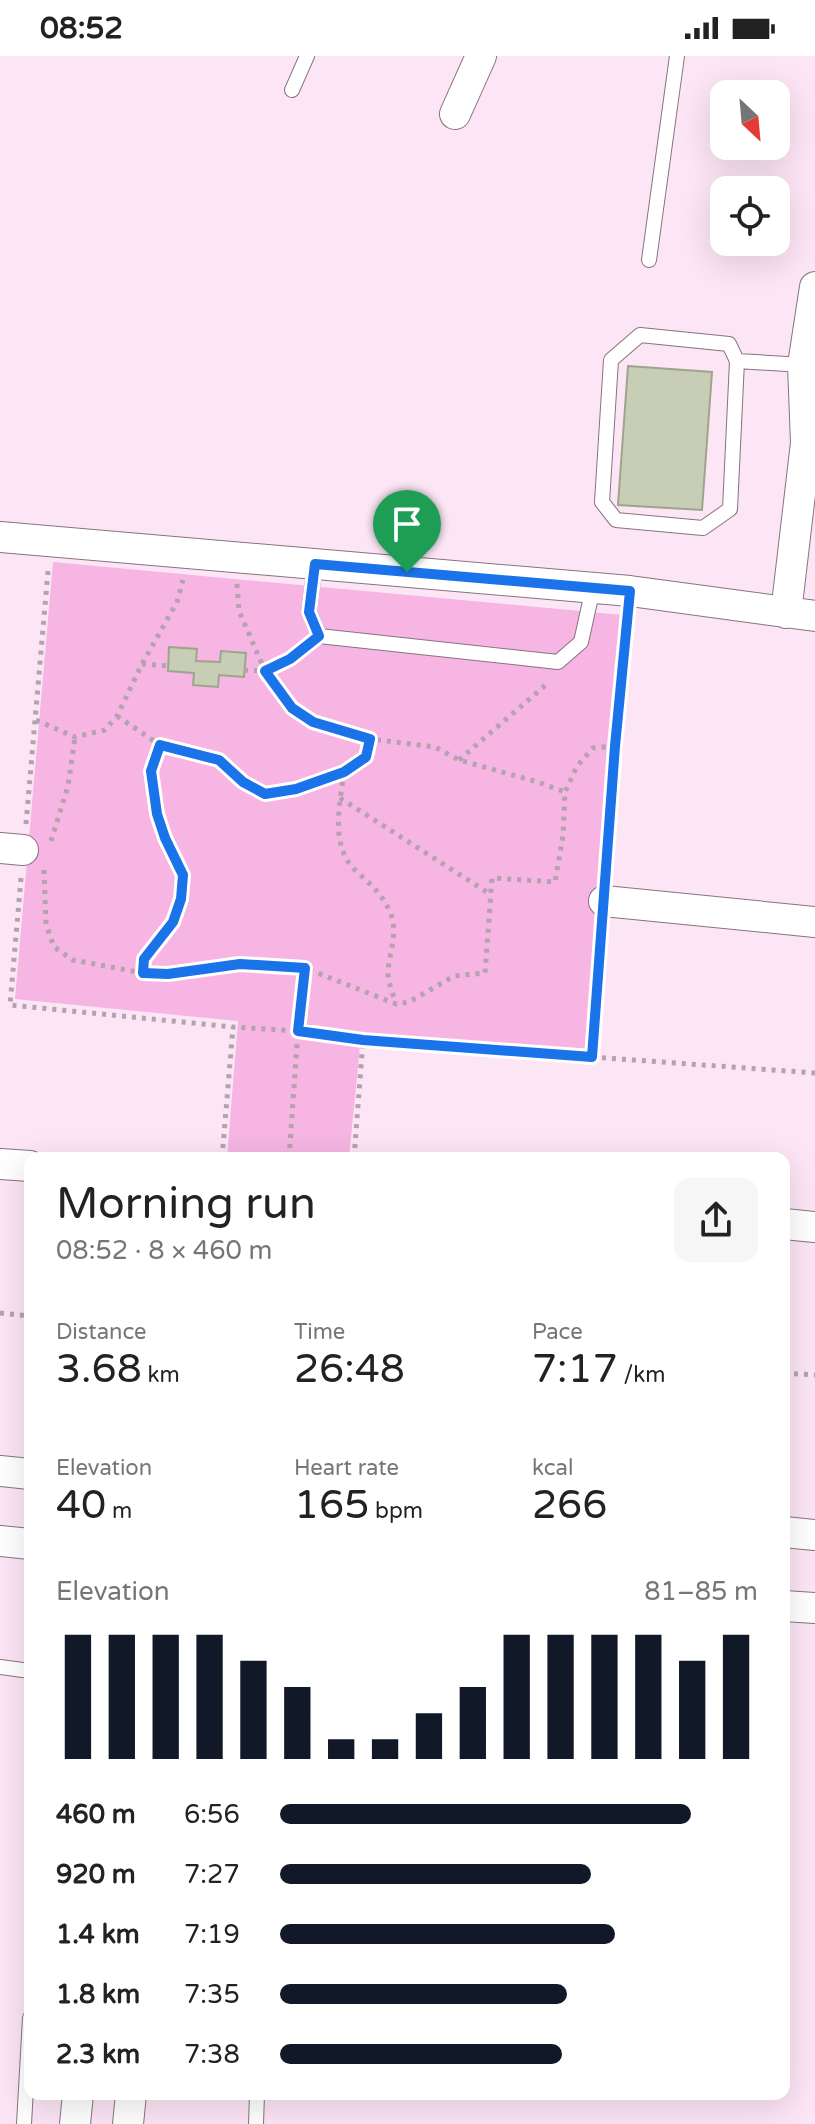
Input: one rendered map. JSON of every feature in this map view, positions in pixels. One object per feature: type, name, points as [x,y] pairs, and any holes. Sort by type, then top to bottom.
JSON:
[{"type":"street","points":[[455,114],[481,56]]},
{"type":"street","points":[[0,537],[630,591],[801,615],[811,443],[803,365],[815,287]]},
{"type":"street","points":[[604,901],[815,922]]},
{"type":"street","points":[[0,1164],[24,1166]]},
{"type":"street","points":[[790,1225],[815,1227]]},
{"type":"street","points":[[0,1471],[24,1473]]},
{"type":"street","points":[[790,1533],[815,1535]]},
{"type":"street","points":[[0,1541],[24,1543]]},
{"type":"street","points":[[790,1606],[815,1608]]},
{"type":"street","points":[[75,2124],[77,2100]]},
{"type":"street","points":[[128,2124],[130,2100]]},
{"type":"lane","points":[[292,90],[307,56]]},
{"type":"lane","points":[[649,260],[677,56]]},
{"type":"lane","points":[[640,335],[729,344],[737,361],[730,509],[703,528],[616,520],[602,502],[611,360],[640,335]]},
{"type":"lane","points":[[737,361],[803,365]]},
{"type":"lane","points":[[315,564],[309,612],[319,636],[558,662],[581,642],[593,588]]},
{"type":"lane","points":[[0,1667],[24,1670]]},
{"type":"lane","points":[[24,2124],[25,2100]]},
{"type":"lane","points":[[256,2124],[257,2100]]},
{"type":"path","points":[[10,1005],[29,853],[36,720],[51,542]]},
{"type":"path","points":[[36,720],[75,737],[105,730],[117,716],[177,602],[184,576]]},
{"type":"path","points":[[237,583],[239,611],[265,671],[292,708],[313,722],[370,739],[435,747],[459,760],[565,792]]},
{"type":"path","points":[[592,1057],[630,591]]},
{"type":"path","points":[[244,670],[265,671],[290,659],[319,636]]},
{"type":"path","points":[[459,760],[557,675],[558,662]]},
{"type":"path","points":[[142,664],[168,666]]},
{"type":"path","points":[[117,716],[160,745],[219,760],[243,782],[265,794],[296,789],[344,772],[366,757],[370,739]]},
{"type":"path","points":[[29,853],[68,786],[75,737]]},
{"type":"path","points":[[143,973],[144,959],[173,922],[181,899],[183,875],[157,814],[151,771],[160,745]]},
{"type":"path","points":[[29,853],[44,869],[46,924],[54,947],[73,960],[143,973],[168,974],[240,964],[305,968],[396,1004],[409,1002],[454,976],[485,973],[492,878],[555,882],[563,836],[565,792],[577,766],[593,748],[615,746]]},
{"type":"path","points":[[344,772],[338,817],[342,845],[351,866],[375,887],[390,912],[395,933],[387,976],[396,1004]]},
{"type":"path","points":[[340,798],[490,894]]},
{"type":"path","points":[[289,1152],[305,968]]},
{"type":"path","points":[[0,1004],[298,1031],[363,1040],[815,1073]]},
{"type":"path","points":[[223,1152],[233,1027]]},
{"type":"path","points":[[354,1152],[363,1040]]},
{"type":"path","points":[[0,1313],[24,1315]]},
{"type":"path","points":[[790,1373],[815,1375]]},
{"type":"shaded area","points":[[53,562],[623,615],[590,1052],[361,1035],[350,1152],[227,1152],[238,1021],[15,999]]},
{"type":"building","points":[[628,366],[712,372],[702,510],[618,505]]},
{"type":"building","points":[[169,647],[197,649],[196,661],[220,662],[221,651],[246,653],[244,677],[219,675],[218,687],[193,685],[194,673],[168,671]]},
{"type":"route","points":[[315,564],[407,572],[630,591],[592,1057],[363,1040],[298,1031],[305,968],[240,964],[168,974],[143,973],[144,959],[173,922],[181,899],[183,875],[157,814],[151,771],[160,745],[219,760],[243,782],[265,794],[296,789],[344,772],[366,757],[370,739],[313,722],[292,708],[265,671],[290,659],[319,636],[309,612],[315,564]]}]
